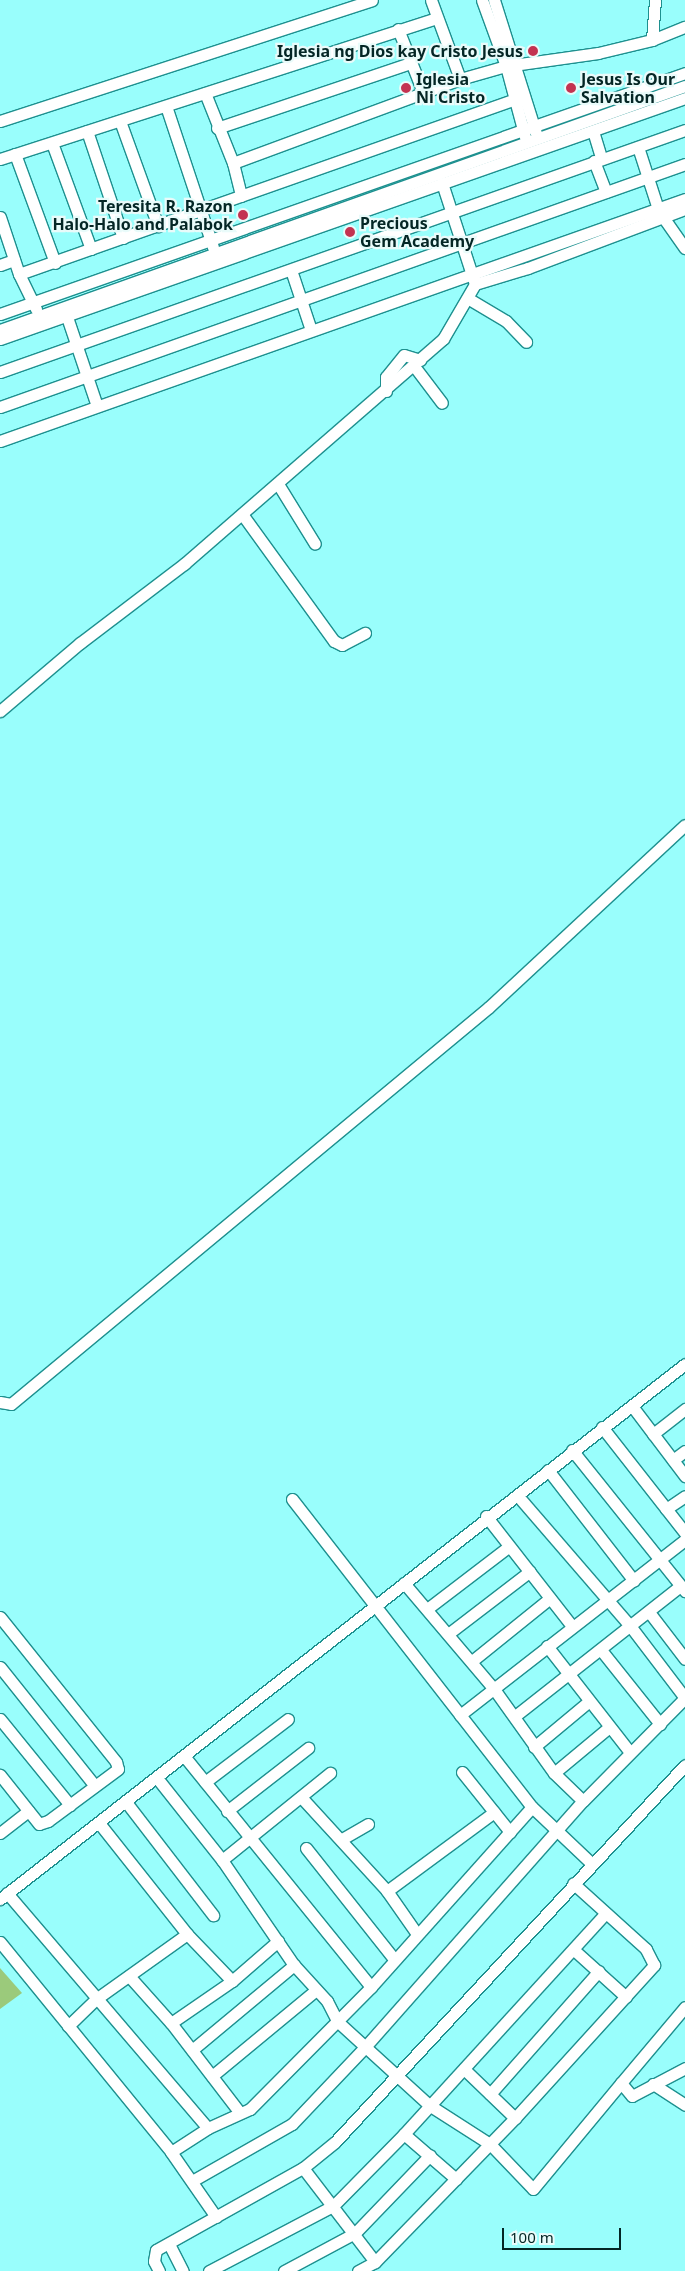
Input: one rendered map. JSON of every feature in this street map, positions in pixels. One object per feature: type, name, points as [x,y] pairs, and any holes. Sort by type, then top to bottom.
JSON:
[{"type":"street","points":[[0,121],[372,0]]},
{"type":"street","points":[[431,0],[460,80]]},
{"type":"street","points":[[482,0],[511,65]]},
{"type":"street","points":[[494,0],[519,99],[532,141]]},
{"type":"street","points":[[652,40],[655,0]]},
{"type":"street","points":[[0,158],[52,143],[398,29],[437,18]]},
{"type":"street","points":[[233,163],[460,80],[511,65],[598,53],[652,40],[685,27]]},
{"type":"street","points":[[398,29],[423,92]]},
{"type":"street","points":[[217,128],[410,62]]},
{"type":"street","points":[[0,314],[685,73]]},
{"type":"street","points":[[0,339],[216,253],[685,86]]},
{"type":"street","points":[[205,93],[217,128],[233,163],[241,196]]},
{"type":"street","points":[[0,330],[39,316],[66,312],[685,98]]},
{"type":"street","points":[[19,274],[158,226],[202,208],[519,99]]},
{"type":"street","points":[[166,106],[202,208],[210,241],[216,253]]},
{"type":"street","points":[[120,120],[158,226]]},
{"type":"street","points":[[0,372],[685,130]]},
{"type":"street","points":[[87,131],[123,238]]},
{"type":"street","points":[[593,131],[597,160],[606,192]]},
{"type":"street","points":[[52,143],[91,249]]},
{"type":"street","points":[[638,147],[661,213],[685,248]]},
{"type":"street","points":[[15,154],[55,263]]},
{"type":"street","points":[[0,406],[87,378],[685,164]]},
{"type":"street","points":[[417,363],[443,339],[469,299],[473,280],[442,182]]},
{"type":"street","points":[[661,213],[685,199]]},
{"type":"street","points":[[0,441],[311,330],[473,280],[661,213],[685,209]]},
{"type":"street","points":[[0,217],[19,274],[39,316]]},
{"type":"street","points":[[0,265],[14,260]]},
{"type":"street","points":[[291,270],[311,330]]},
{"type":"street","points":[[469,299],[506,321],[526,342]]},
{"type":"street","points":[[66,312],[75,345],[97,406]]},
{"type":"street","points":[[0,711],[80,643],[184,564],[386,391],[386,377],[404,355],[417,363],[442,402]]},
{"type":"street","points":[[278,484],[315,544]]},
{"type":"street","points":[[242,514],[334,641],[342,645],[365,633]]},
{"type":"street","points":[[0,1402],[11,1404],[489,1007],[685,825]]},
{"type":"street","points":[[208,2128],[3,1896],[157,1778],[486,1516],[517,1495],[572,1450],[685,1364]]},
{"type":"street","points":[[632,1406],[685,1476]]},
{"type":"street","points":[[653,1434],[685,1409]]},
{"type":"street","points":[[602,1427],[685,1533]]},
{"type":"street","points":[[515,1716],[649,1612],[683,1589],[572,1450]]},
{"type":"street","points":[[672,1460],[685,1451]]},
{"type":"street","points":[[548,1470],[634,1581]]},
{"type":"street","points":[[192,2181],[292,2124],[365,2047],[583,1801],[629,1752],[685,1698],[631,1627],[517,1495]]},
{"type":"street","points":[[666,1509],[685,1496]]},
{"type":"street","points":[[292,1499],[532,1807],[591,1863]]},
{"type":"street","points":[[486,1516],[508,1547],[530,1571],[572,1626]]},
{"type":"street","points":[[460,1715],[685,1540]]},
{"type":"street","points":[[427,1609],[508,1547]]},
{"type":"street","points":[[448,1634],[530,1571]]},
{"type":"street","points":[[404,1582],[494,1689],[554,1773],[583,1801]]},
{"type":"street","points":[[472,1661],[550,1598]]},
{"type":"street","points":[[649,1612],[685,1659]]},
{"type":"street","points":[[0,1617],[116,1762],[116,1772],[70,1805],[39,1824],[28,1811],[4,1790],[0,1775]]},
{"type":"street","points":[[547,1646],[608,1728],[629,1752]]},
{"type":"street","points":[[601,1650],[660,1724]]},
{"type":"street","points":[[0,1667],[96,1786]]},
{"type":"street","points":[[534,1747],[588,1702]]},
{"type":"street","points":[[0,1719],[70,1805]]},
{"type":"street","points":[[205,1782],[288,1719]]},
{"type":"street","points":[[554,1773],[608,1728]]},
{"type":"street","points":[[228,1811],[308,1748]]},
{"type":"street","points":[[184,1756],[228,1811],[252,1836],[371,1987]]},
{"type":"street","points":[[159,2271],[154,2255],[156,2250],[303,2168],[335,2142],[591,1863],[685,1765]]},
{"type":"street","points":[[462,1772],[510,1832]]},
{"type":"street","points":[[222,1860],[330,1773]]},
{"type":"street","points":[[157,1778],[222,1860],[294,1965],[327,2002],[337,2021],[398,2074],[429,2105],[490,2144],[533,2188],[685,2006]]},
{"type":"street","points":[[301,1797],[342,1839],[387,1891],[417,1934]]},
{"type":"street","points":[[126,1802],[213,1915]]},
{"type":"street","points":[[171,2152],[208,2128],[250,2109],[371,1987],[532,1807]]},
{"type":"street","points":[[0,1833],[28,1811]]},
{"type":"street","points":[[387,1891],[494,1812]]},
{"type":"street","points":[[99,1823],[187,1934],[232,1981]]},
{"type":"street","points":[[342,1839],[368,1824]]},
{"type":"street","points":[[306,1848],[394,1960]]},
{"type":"street","points":[[358,2271],[375,2262],[490,2144],[654,1965],[646,1949],[573,1883]]},
{"type":"street","points":[[209,2271],[333,2206],[404,2134],[606,1913]]},
{"type":"street","points":[[68,2026],[96,1999],[187,1934]]},
{"type":"street","points":[[171,2023],[232,1981],[278,1941]]},
{"type":"street","points":[[0,1942],[171,2152],[216,2217]]},
{"type":"street","points":[[574,1950],[626,1997]]},
{"type":"street","points":[[192,2050],[294,1965]]},
{"type":"street","points":[[490,2094],[599,1971]]},
{"type":"street","points":[[129,1976],[171,2023],[240,2113]]},
{"type":"street","points":[[212,2076],[316,1990]]},
{"type":"street","points":[[621,2083],[632,2096],[685,2068]]},
{"type":"street","points":[[464,2069],[515,2118]]},
{"type":"street","points":[[653,2084],[685,2105]]},
{"type":"street","points":[[404,2134],[456,2179]]},
{"type":"street","points":[[284,2271],[355,2233],[430,2156]]},
{"type":"street","points":[[303,2168],[355,2233],[375,2262]]},
{"type":"street","points":[[169,2244],[183,2271]]},
{"type":"street","points":[[230,2260],[235,2271]]},
{"type":"green space","points":[[0,1968],[22,1993],[0,2009]]},
{"type":"place","name":"Iglesia ng Dios kay Cristo Jesus","points":[[533,51]]},
{"type":"place","name":"Iglesia Ni Cristo","points":[[406,88]]},
{"type":"place","name":"Jesus Is Our Salvation","points":[[571,88]]},
{"type":"place","name":"Teresita R. Razon Halo-Halo and Palabok","points":[[243,215]]},
{"type":"place","name":"Precious Gem Academy","points":[[350,232]]}]
